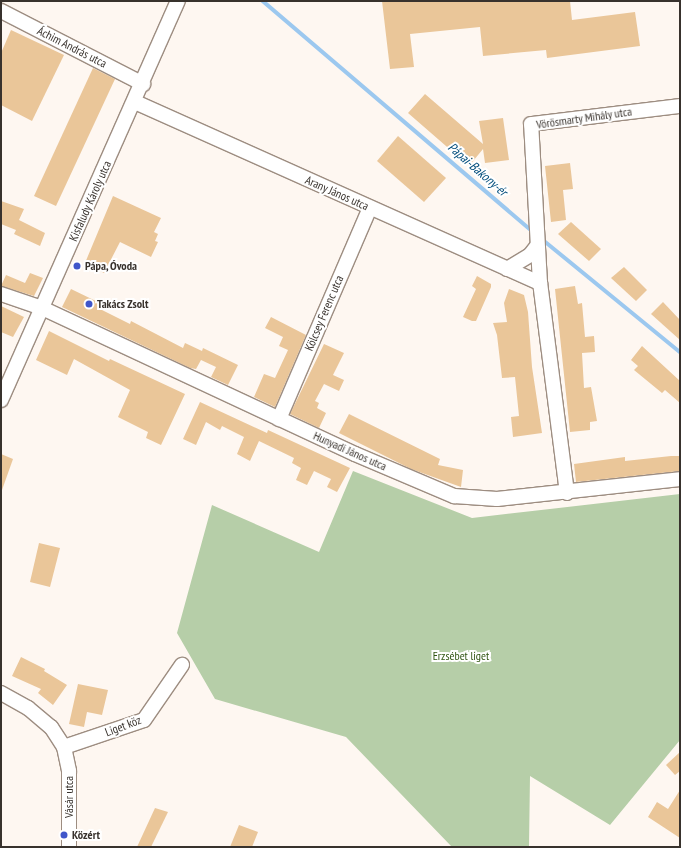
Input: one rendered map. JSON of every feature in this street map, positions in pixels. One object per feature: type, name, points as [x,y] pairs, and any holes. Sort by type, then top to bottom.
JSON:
[{"type":"street","name":"Kisfaludy Károly utca","points":[[1,400],[143,84],[178,1]]},
{"type":"street","name":"Áchim András utca","points":[[1,11],[143,84]]},
{"type":"street","name":"Arany János utca","points":[[135,102],[540,283]]},
{"type":"street","name":"Vörösmarty Mihály utca","points":[[537,246],[531,124],[680,106]]},
{"type":"street","name":"Kölcsey Ferenc utca","points":[[279,419],[370,208]]},
{"type":"street","points":[[507,269],[530,255],[537,246]]},
{"type":"street","points":[[537,246],[540,283],[567,493]]},
{"type":"street","name":"Hunyadi János utca","points":[[1,294],[42,308],[355,454],[454,496],[479,500],[567,493],[680,479]]},
{"type":"street","name":"Liget köz","points":[[64,747],[144,720],[182,665]]},
{"type":"street","points":[[1,693],[28,708],[51,727],[64,747]]},
{"type":"street","name":"Vásár utca","points":[[64,747],[69,771],[72,846]]},
{"type":"green space","name":"Erzsébet liget","points":[[353,471],[472,518],[680,494],[680,740],[610,825],[530,776],[529,847],[452,847],[346,737],[215,699],[177,633],[212,505],[319,552]]},
{"type":"building","points":[[382,1],[570,1],[572,20],[635,12],[640,46],[547,58],[546,50],[483,56],[480,27],[410,34],[414,67],[390,69]]},
{"type":"building","points":[[11,30],[64,55],[32,121],[1,105],[1,53]]},
{"type":"building","points":[[93,68],[115,79],[56,206],[34,196]]},
{"type":"building","points":[[425,94],[483,144],[479,121],[503,118],[509,160],[485,163],[483,149],[469,166],[408,113]]},
{"type":"building","points":[[398,136],[446,178],[424,202],[377,161]]},
{"type":"building","points":[[570,163],[573,189],[563,190],[566,220],[551,222],[545,166]]},
{"type":"building","points":[[113,196],[161,218],[154,232],[158,234],[155,241],[158,242],[151,257],[120,242],[104,273],[85,263]]},
{"type":"building","points":[[1,201],[24,209],[19,220],[45,233],[40,246],[14,234],[16,230],[1,224]]},
{"type":"building","points":[[571,222],[601,249],[589,261],[558,234]]},
{"type":"building","points":[[624,267],[647,290],[636,301],[611,278]]},
{"type":"building","points":[[30,273],[43,278],[34,296],[1,286],[6,275],[25,283]]},
{"type":"building","points":[[477,276],[491,284],[491,287],[476,321],[472,321],[463,317],[476,289],[472,286]]},
{"type":"building","points":[[575,286],[578,304],[582,303],[585,337],[594,336],[595,352],[582,353],[584,388],[591,387],[597,421],[590,422],[590,430],[570,432],[555,289]]},
{"type":"building","points":[[71,289],[102,304],[100,309],[130,324],[131,321],[183,348],[185,343],[202,351],[203,348],[238,365],[228,385],[211,377],[216,367],[201,360],[196,369],[190,368],[62,307]]},
{"type":"building","points":[[509,289],[524,295],[528,312],[532,367],[542,433],[513,437],[511,417],[519,416],[515,377],[502,378],[497,335],[493,323],[507,322],[504,303]]},
{"type":"building","points":[[663,302],[680,320],[680,340],[651,314]]},
{"type":"building","points":[[1,306],[24,317],[13,337],[1,332]]},
{"type":"building","points":[[271,317],[306,335],[275,407],[254,397],[264,374],[275,378],[288,350],[279,346],[283,337],[265,328]]},
{"type":"building","points":[[49,331],[109,361],[110,359],[185,394],[161,445],[146,438],[148,432],[118,417],[130,390],[74,359],[67,375],[36,360]]},
{"type":"building","points":[[324,344],[344,353],[333,375],[344,380],[339,391],[324,384],[315,401],[319,403],[317,408],[326,413],[319,428],[290,414]]},
{"type":"building","points":[[642,346],[680,381],[680,403],[665,390],[662,393],[634,370],[638,366],[631,360]]},
{"type":"building","points":[[200,402],[267,433],[268,430],[350,468],[337,492],[327,487],[331,479],[314,471],[307,485],[296,480],[301,468],[292,463],[294,458],[259,441],[250,461],[237,454],[244,437],[222,426],[220,430],[206,422],[196,445],[183,439]]},
{"type":"building","points":[[349,414],[440,459],[438,465],[463,470],[461,487],[411,469],[339,433]]},
{"type":"building","points":[[1,454],[13,459],[2,490],[1,489]]},
{"type":"building","points":[[680,456],[680,471],[576,482],[574,464],[625,457],[625,461]]},
{"type":"building","points":[[39,543],[60,548],[50,587],[30,582]]},
{"type":"building","points":[[21,657],[45,669],[44,671],[67,685],[53,705],[38,693],[41,689],[12,676]]},
{"type":"building","points":[[78,684],[108,690],[102,715],[87,712],[84,727],[69,724]]},
{"type":"building","points":[[680,752],[680,771],[675,775],[666,765]]},
{"type":"building","points":[[680,790],[680,838],[648,817],[657,802],[668,809]]},
{"type":"building","points":[[155,808],[168,812],[151,847],[137,847]]},
{"type":"building","points":[[239,825],[258,832],[252,847],[230,847]]},
{"type":"waterway","name":"Pápai-Bakony-ér","points":[[263,1],[532,231]]},
{"type":"waterway","name":"Pápai-Bakony-ér","points":[[542,239],[680,352]]},
{"type":"place","name":"Pápa, Óvoda","points":[[77,266]]},
{"type":"place","name":"Takács Zsolt","points":[[89,304]]},
{"type":"place","name":"Közért","points":[[64,835]]}]
